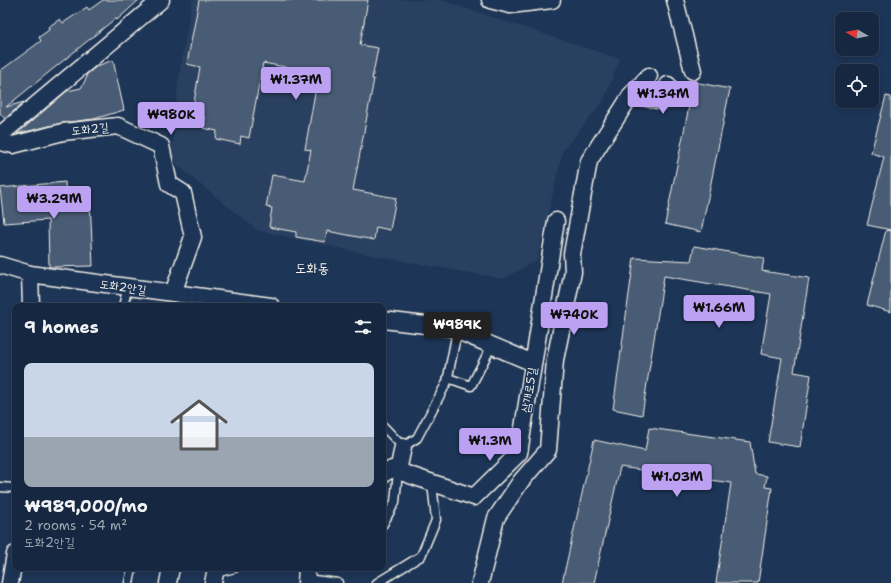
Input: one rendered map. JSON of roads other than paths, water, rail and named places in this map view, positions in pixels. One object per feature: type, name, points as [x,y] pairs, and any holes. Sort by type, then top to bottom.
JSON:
[{"type":"street","points":[[0,135],[161,0]]},
{"type":"street","points":[[490,0],[510,6],[552,0]]},
{"type":"street","points":[[675,0],[693,71]]},
{"type":"street","points":[[480,583],[496,518],[521,481],[548,450],[555,360],[573,272],[572,254],[589,161],[631,95],[649,76]]},
{"type":"street","points":[[631,95],[662,102],[668,85]]},
{"type":"street","name":"도화2길","points":[[0,142],[13,145],[64,132],[118,126],[161,146],[169,184],[183,193],[193,237],[173,293]]},
{"type":"street","name":"삼개로5길","points":[[390,472],[432,483],[474,497],[519,453],[556,221]]},
{"type":"street","name":"도화2안길","points":[[0,265],[30,274],[173,293],[215,303]]},
{"type":"street","points":[[30,274],[31,303]]},
{"type":"street","points":[[386,320],[451,328],[533,363]]},
{"type":"street","points":[[390,472],[404,447]]},
{"type":"street","points":[[10,583],[12,571]]},
{"type":"street","points":[[168,583],[170,571]]},
{"type":"lane","points":[[124,303],[128,287]]},
{"type":"lane","points":[[386,429],[404,447],[417,438],[447,382],[457,331]]},
{"type":"lane","points":[[448,378],[472,386],[492,345]]},
{"type":"lane","points":[[386,518],[395,502],[390,472]]},
{"type":"lane","points":[[377,583],[421,556],[436,520],[432,483]]},
{"type":"lane","points":[[0,487],[12,488]]},
{"type":"lane","points":[[129,583],[131,571]]},
{"type":"lane","points":[[214,574],[224,571]]},
{"type":"lane","points":[[306,577],[338,583]]},
{"type":"district","name":"도화동","points":[[312,268]]}]
